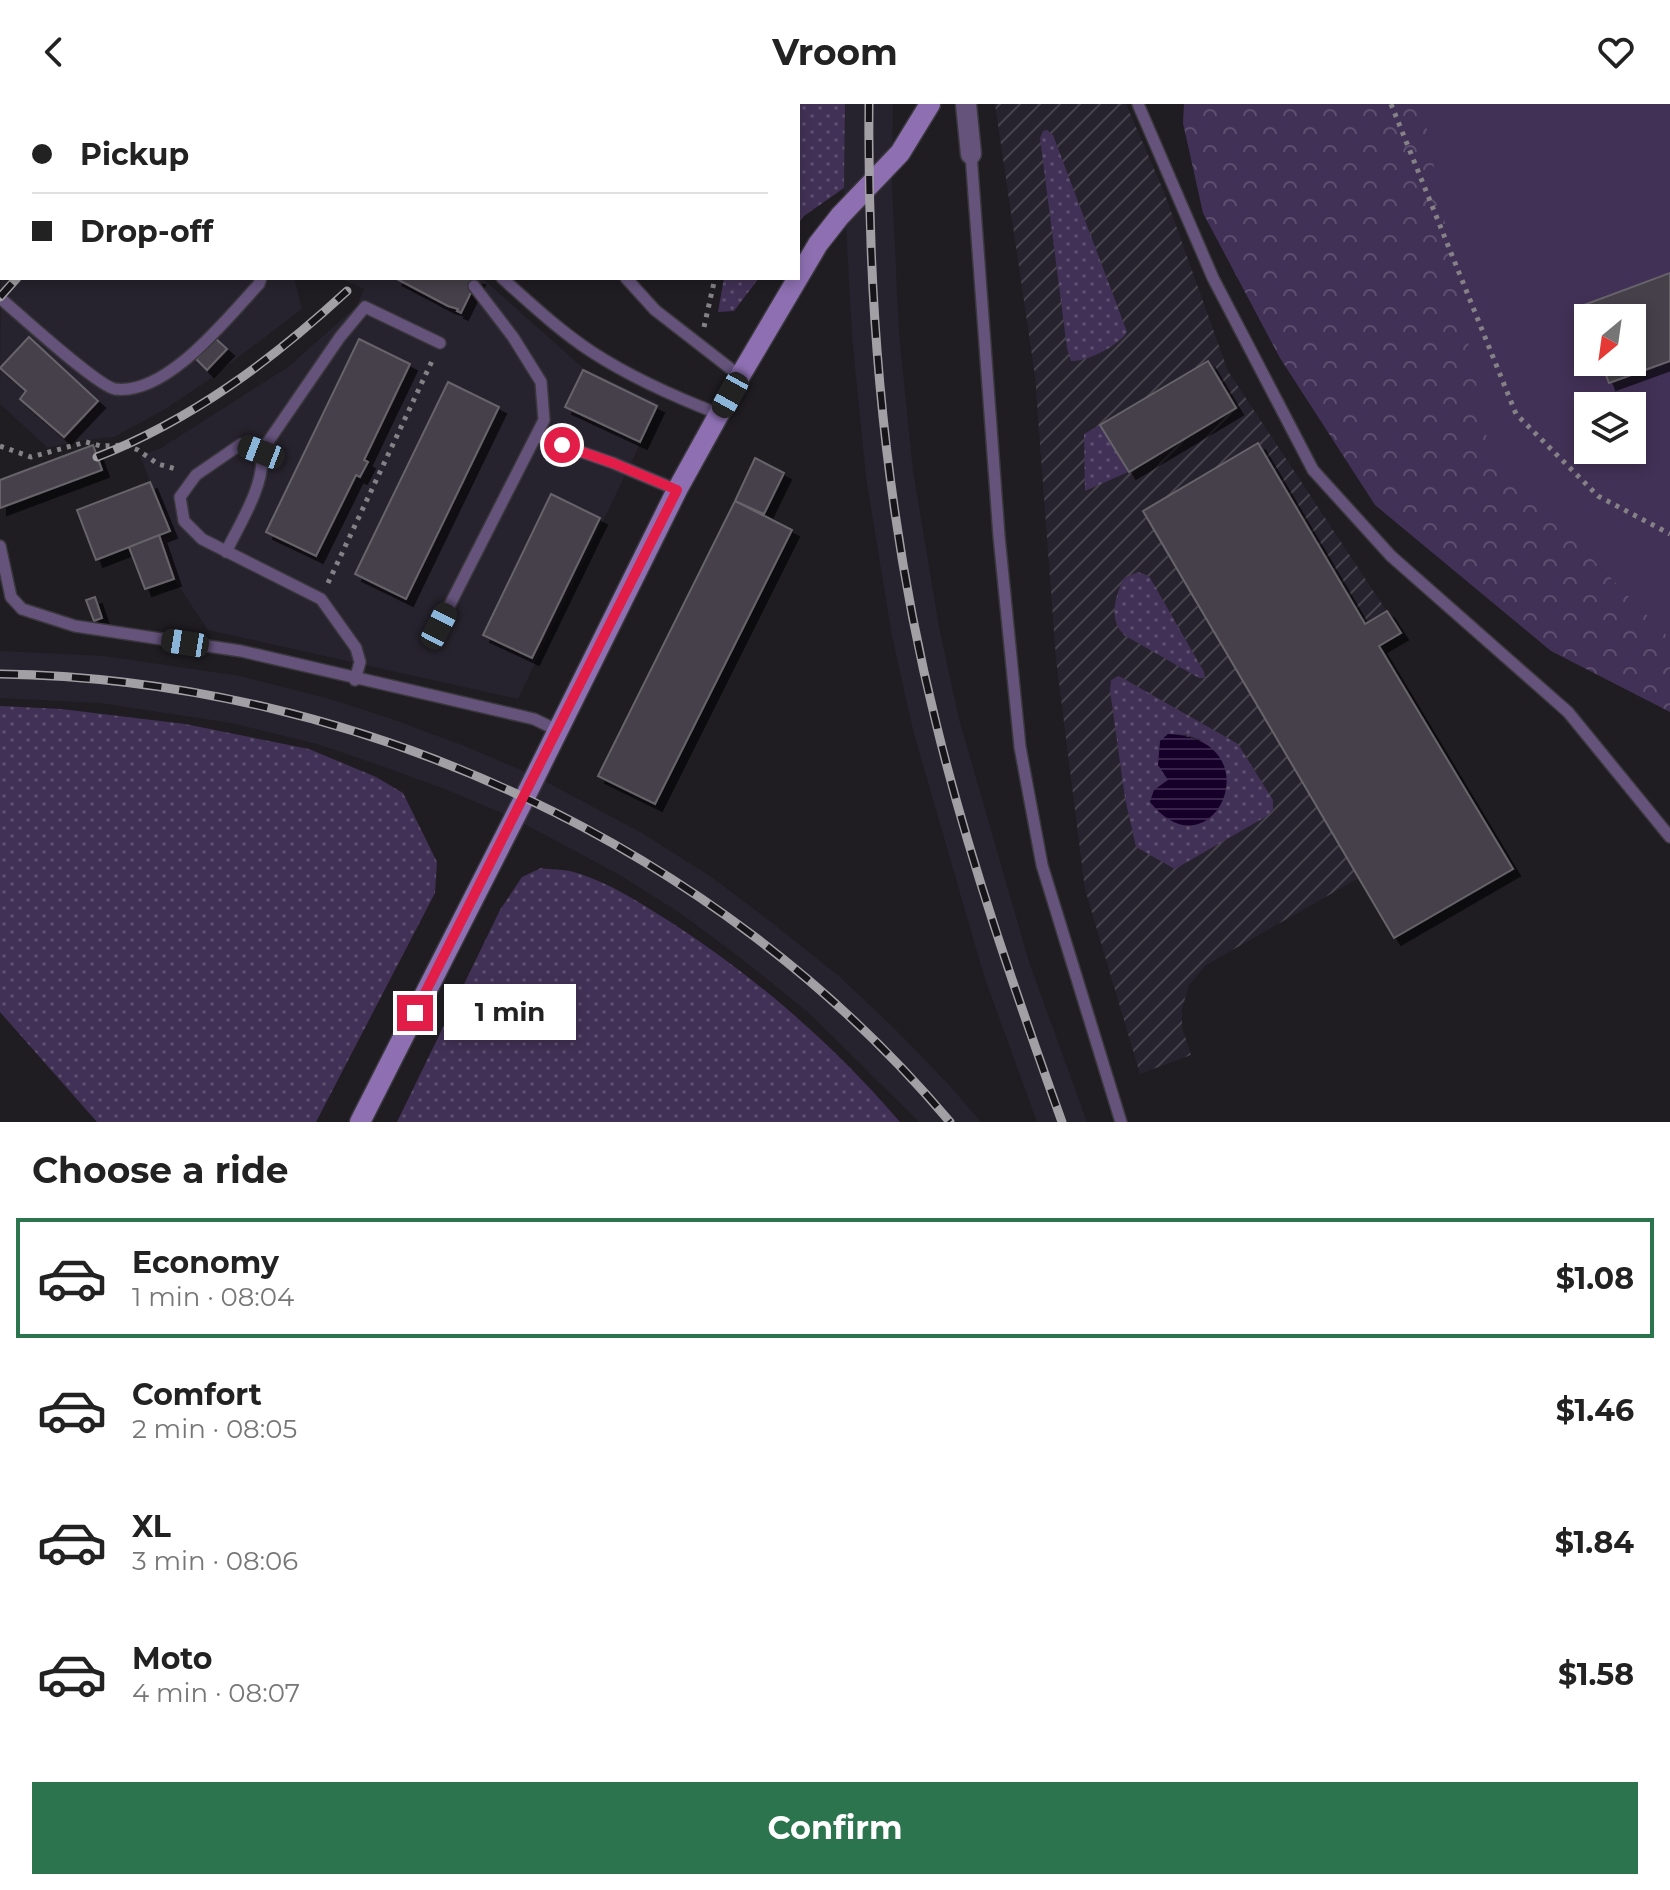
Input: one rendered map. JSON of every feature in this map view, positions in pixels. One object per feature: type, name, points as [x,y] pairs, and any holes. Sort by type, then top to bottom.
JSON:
[{"type":"street","points":[[966,104],[971,154]]},
{"type":"street","points":[[800,274],[840,216],[900,153],[929,107]]},
{"type":"street","points":[[360,1122],[677,490],[797,280]]},
{"type":"lane","points":[[1138,104],[1213,278],[1313,470],[1391,556],[1568,712],[1670,837]]},
{"type":"lane","points":[[971,154],[999,536],[1020,747],[1042,865],[1121,1122]]},
{"type":"lane","points":[[0,298],[89,374],[114,389],[144,385],[188,360],[260,280]]},
{"type":"lane","points":[[504,280],[536,310],[592,352],[665,393],[719,414]]},
{"type":"lane","points":[[628,280],[655,310],[740,376]]},
{"type":"lane","points":[[439,626],[544,420],[541,382],[513,337],[474,286]]},
{"type":"lane","points":[[226,552],[247,510],[264,465],[261,452],[340,337],[365,307],[440,343]]},
{"type":"lane","points":[[536,436],[677,490]]},
{"type":"lane","points":[[261,452],[241,444],[196,475],[180,497],[184,521],[202,539],[321,599],[356,648],[360,662],[355,680]]},
{"type":"lane","points":[[0,546],[11,597],[22,609],[75,626],[241,651],[355,680],[534,719],[557,730]]},
{"type":"path","points":[[1391,104],[1516,414],[1598,496],[1670,534]]},
{"type":"path","points":[[701,343],[715,280]]},
{"type":"path","points":[[321,599],[440,343]]},
{"type":"path","points":[[0,446],[31,457],[86,442],[101,446],[125,445],[158,464],[196,475]]},
{"type":"shaded area","points":[[845,104],[893,104],[892,187],[899,333],[913,471],[939,627],[959,719],[1029,962],[1087,1122],[1037,1122],[984,976],[913,730],[892,636],[866,477],[852,336],[844,188]]},
{"type":"shaded area","points":[[995,104],[1126,104],[1164,192],[1228,371],[1401,633],[1379,646],[1513,869],[1394,938],[1359,878],[1206,965],[1189,985],[1182,1009],[1182,1027],[1191,1055],[1140,1074],[1085,889],[1056,659],[1035,376]]},
{"type":"shaded area","points":[[1,280],[295,280],[302,309],[207,381],[167,408],[114,437],[75,441],[48,448],[0,404]]},
{"type":"shaded area","points":[[344,280],[484,280],[583,368],[659,404],[518,699],[208,630],[174,579],[159,535],[169,530],[140,456],[161,448],[288,367],[357,306],[364,289]]},
{"type":"shaded area","points":[[0,651],[104,656],[240,676],[392,719],[535,776],[642,833],[710,876],[771,922],[840,977],[894,1028],[981,1122],[919,1122],[809,1013],[742,959],[683,915],[618,874],[515,819],[450,791],[317,744],[231,723],[100,703],[0,698]]},
{"type":"shaded area","points":[[1168,734],[1201,742],[1220,758],[1227,778],[1223,799],[1212,816],[1194,825],[1173,822],[1150,802],[1154,790],[1168,780],[1158,765],[1160,741]]},
{"type":"green space","points":[[800,104],[845,104],[844,188],[800,221]]},
{"type":"green space","points":[[1184,104],[1670,104],[1582,304],[1574,304],[1574,376],[1602,376],[1609,383],[1628,376],[1646,376],[1646,370],[1670,361],[1670,712],[1551,651],[1375,505],[1280,358],[1203,213],[1183,123]]},
{"type":"green space","points":[[1422,104],[1670,104],[1670,639],[1490,454]]},
{"type":"green space","points":[[1047,130],[1053,135],[1127,332],[1110,348],[1078,361],[1071,361],[1067,348],[1040,138]]},
{"type":"green space","points":[[724,280],[757,280],[734,311],[718,312]]},
{"type":"green space","points":[[1100,425],[1128,472],[1085,491],[1084,434]]},
{"type":"green space","points":[[1138,572],[1149,576],[1205,678],[1199,678],[1124,635],[1119,629],[1115,615],[1118,593],[1124,578]]},
{"type":"green space","points":[[1119,676],[1238,744],[1273,800],[1273,810],[1175,869],[1136,847],[1125,798],[1111,680]],"holes":[[[1168,734],[1187,735],[1201,740],[1150,802],[1154,790],[1168,780]]]},
{"type":"green space","points":[[0,706],[61,709],[185,724],[309,749],[376,777],[403,793],[437,862],[435,893],[316,1122],[97,1122],[0,1012]]},
{"type":"green space","points":[[541,868],[573,872],[601,882],[701,943],[792,1013],[848,1066],[900,1122],[397,1122],[500,910],[522,877]]},
{"type":"building","points":[[1670,273],[1670,361],[1646,370],[1646,304],[1586,304]]},
{"type":"building","points":[[399,280],[477,280],[461,313]]},
{"type":"building","points":[[29,337],[98,401],[64,437],[20,399],[26,391],[0,368]]},
{"type":"building","points":[[215,338],[227,349],[207,370],[196,359]]},
{"type":"building","points":[[359,339],[410,364],[364,460],[368,462],[360,477],[356,475],[316,556],[266,532]]},
{"type":"building","points":[[1208,361],[1236,408],[1129,472],[1100,425]]},
{"type":"building","points":[[583,370],[657,406],[640,442],[565,407]]},
{"type":"building","points":[[1606,376],[1628,376],[1609,383]]},
{"type":"building","points":[[448,382],[499,407],[406,599],[355,574]]},
{"type":"building","points":[[1258,443],[1365,624],[1387,611],[1401,633],[1379,646],[1513,869],[1394,938],[1143,511]]},
{"type":"building","points":[[93,445],[102,470],[0,508],[0,480]]},
{"type":"building","points":[[755,458],[784,473],[764,514],[735,501]]},
{"type":"building","points":[[150,482],[170,531],[96,560],[77,510]]},
{"type":"building","points":[[551,494],[600,518],[532,658],[483,635]]},
{"type":"building","points":[[735,501],[792,530],[655,804],[598,776]]},
{"type":"building","points":[[159,535],[174,579],[145,589],[129,547]]},
{"type":"building","points":[[95,597],[102,618],[94,621],[86,600]]},
{"type":"railway","points":[[869,104],[876,338],[892,493],[904,571],[936,723],[963,824],[1010,974],[1062,1122]]},
{"type":"railway","points":[[0,297],[15,280]]},
{"type":"railway","points":[[97,457],[166,425],[230,386],[290,341],[347,291]]},
{"type":"railway","points":[[0,674],[134,683],[267,707],[397,745],[523,797],[642,861],[754,937],[858,1024],[950,1122]]},
{"type":"route","points":[[415,1013],[677,490],[562,445]]}]
